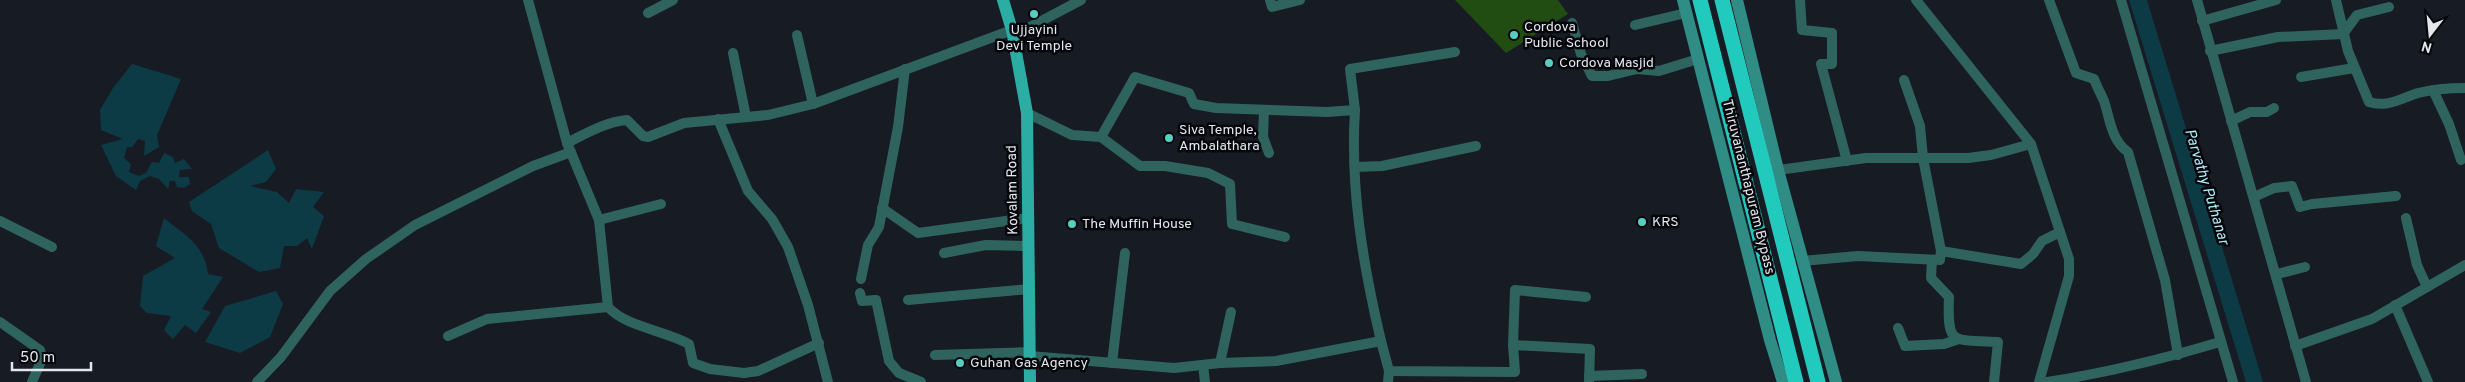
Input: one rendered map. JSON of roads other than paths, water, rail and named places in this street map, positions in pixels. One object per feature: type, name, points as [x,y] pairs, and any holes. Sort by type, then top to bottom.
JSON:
[{"type":"highway","name":"Thiruvananthapuram Bypass","points":[[1700,0],[1796,382]]},
{"type":"highway","name":"Thiruvananthapuram Bypass","points":[[1722,0],[1818,382]]},
{"type":"main road","name":"Kovalam Road","points":[[1003,0],[1013,33],[1026,113],[1030,382]]},
{"type":"street","points":[[528,0],[569,148],[599,220],[608,307],[620,318],[656,329],[689,344],[694,363],[710,369],[744,373],[758,370],[818,343]]},
{"type":"street","points":[[648,13],[673,0]]},
{"type":"street","points":[[257,382],[281,357],[330,291],[366,258],[424,221],[569,148],[604,124],[627,120],[642,136],[648,137],[684,123],[768,115],[813,104],[905,69],[1013,33],[1081,0]]},
{"type":"street","points":[[1270,0],[1272,7],[1300,0]]},
{"type":"street","name":"Thiruvananthapuram Bypass","points":[[1683,0],[1770,340],[1783,382]]},
{"type":"street","points":[[1736,0],[1778,170],[1836,382]]},
{"type":"street","points":[[1800,0],[1802,30],[1832,33],[1832,64],[1821,64],[1847,161]]},
{"type":"street","points":[[1916,0],[2031,144],[2069,259],[2069,276],[2039,382]]},
{"type":"street","points":[[2049,0],[2076,74],[2094,79],[2104,101],[2114,134],[2121,147],[2128,152],[2165,280],[2178,355]]},
{"type":"street","points":[[2121,0],[2233,382]]},
{"type":"street","points":[[2197,0],[2210,51],[2277,274],[2306,382]]},
{"type":"street","points":[[2202,21],[2276,0]]},
{"type":"street","points":[[2336,0],[2343,34],[2354,68],[2369,102],[2377,105],[2392,103],[2433,90],[2465,88]]},
{"type":"street","points":[[2343,34],[2357,15],[2389,7]]},
{"type":"street","points":[[1635,25],[1686,14]]},
{"type":"street","points":[[1572,22],[1582,54],[1592,76],[1608,76],[1637,69],[1659,71],[1698,59]]},
{"type":"street","points":[[2210,51],[2278,37],[2343,34]]},
{"type":"street","points":[[797,35],[813,104]]},
{"type":"street","points":[[1388,382],[1389,371],[1365,273],[1357,216],[1355,110],[1350,69],[1455,52]]},
{"type":"street","points":[[733,53],[746,117]]},
{"type":"street","points":[[2301,77],[2354,68]]},
{"type":"street","points":[[861,279],[868,245],[879,227],[898,127],[905,69]]},
{"type":"street","points":[[1101,137],[1135,77],[1189,93],[1194,104],[1198,105],[1264,110],[1327,112],[1355,110]]},
{"type":"street","points":[[1802,260],[1858,256],[1940,260],[1942,250],[1923,158],[1920,126],[1904,80]]},
{"type":"street","points":[[2433,90],[2462,160]]},
{"type":"street","points":[[2231,121],[2250,112],[2267,112],[2274,108]]},
{"type":"street","points":[[1264,110],[1262,137],[1269,153]]},
{"type":"street","points":[[1026,113],[1072,135],[1101,137],[1140,166],[1165,166],[1208,173],[1230,184],[1232,224],[1285,237]]},
{"type":"street","points":[[718,119],[748,191],[772,219],[788,247],[828,382]]},
{"type":"street","points":[[1778,170],[1866,158],[1991,155],[2031,144]]},
{"type":"street","points":[[1355,167],[1382,166],[1476,146]]},
{"type":"street","points":[[2254,196],[2274,188],[2292,186],[2300,207],[2312,204],[2396,196]]},
{"type":"street","points":[[599,220],[661,204]]},
{"type":"street","points":[[882,208],[918,233],[1028,218]]},
{"type":"street","points":[[2406,218],[2417,265],[2427,288]]},
{"type":"street","points":[[0,221],[52,247]]},
{"type":"street","points":[[1942,250],[2021,264],[2033,254],[2042,241],[2060,232]]},
{"type":"street","points":[[944,253],[986,245],[1029,246]]},
{"type":"street","points":[[1112,363],[1125,252]]},
{"type":"street","points":[[1932,260],[1931,278],[1949,297],[1948,328],[1953,336],[1959,339],[1998,342],[1994,382]]},
{"type":"street","points":[[2295,346],[2356,326],[2427,288],[2465,265]]},
{"type":"street","points":[[2277,274],[2305,267]]},
{"type":"street","points":[[908,300],[1029,289]]},
{"type":"street","points":[[1389,371],[1515,372],[1513,345],[1515,290],[1586,297]]},
{"type":"street","points":[[860,293],[862,301],[876,300],[889,361],[897,378],[921,382]]},
{"type":"street","points":[[2394,305],[2428,382]]},
{"type":"street","points":[[448,336],[468,325],[487,319],[608,307]]},
{"type":"street","points":[[1220,363],[1231,312]]},
{"type":"street","points":[[0,322],[40,350],[42,359],[32,382]]},
{"type":"street","points":[[1898,328],[1905,346],[1944,344],[1959,339]]},
{"type":"street","points":[[935,355],[1030,354],[1174,368],[1276,360],[1381,341]]},
{"type":"street","points":[[2047,382],[2085,376],[2178,355],[2220,342]]},
{"type":"street","points":[[1513,345],[1590,349],[1589,379],[1642,374]]},
{"type":"street","points":[[1203,365],[1204,382]]},
{"type":"water","points":[[2129,0],[2147,0],[2263,382],[2246,382]]},
{"type":"water","points":[[132,64],[181,79],[157,135],[159,147],[144,156],[145,141],[138,139],[132,147],[127,147],[124,158],[131,164],[129,172],[139,176],[146,173],[152,162],[159,163],[164,153],[173,157],[175,163],[184,159],[192,169],[180,170],[179,177],[189,177],[190,184],[184,188],[177,187],[175,181],[170,181],[168,189],[159,179],[150,176],[140,181],[136,190],[116,176],[101,145],[123,139],[101,130],[100,110],[113,88]]},
{"type":"water","points":[[268,150],[276,169],[266,182],[250,186],[277,192],[289,203],[296,189],[324,192],[313,207],[324,216],[312,249],[307,238],[297,246],[284,246],[280,268],[259,272],[219,248],[211,224],[192,211],[189,202]]},
{"type":"water","points":[[164,218],[187,236],[198,248],[203,255],[208,274],[223,277],[202,309],[211,312],[196,333],[185,325],[173,339],[164,330],[171,316],[147,313],[140,306],[143,276],[175,258],[156,246]]},
{"type":"water","points":[[276,291],[283,304],[270,337],[240,353],[205,342],[225,306]]},
{"type":"place","name":"Ujjayini Devi Temple","points":[[1034,14]]},
{"type":"place","name":"Cordova Public School","points":[[1514,35]]},
{"type":"place","name":"Cordova Masjid","points":[[1549,63]]},
{"type":"place","name":"Siva Temple, Ambalathara","points":[[1169,138]]},
{"type":"place","name":"KRS","points":[[1642,222]]},
{"type":"place","name":"The Muffin House","points":[[1072,224]]},
{"type":"place","name":"Guhan Gas Agency","points":[[960,363]]},
{"type":"water label","name":"Parvathy Puthanar","points":[[2206,187]]}]
